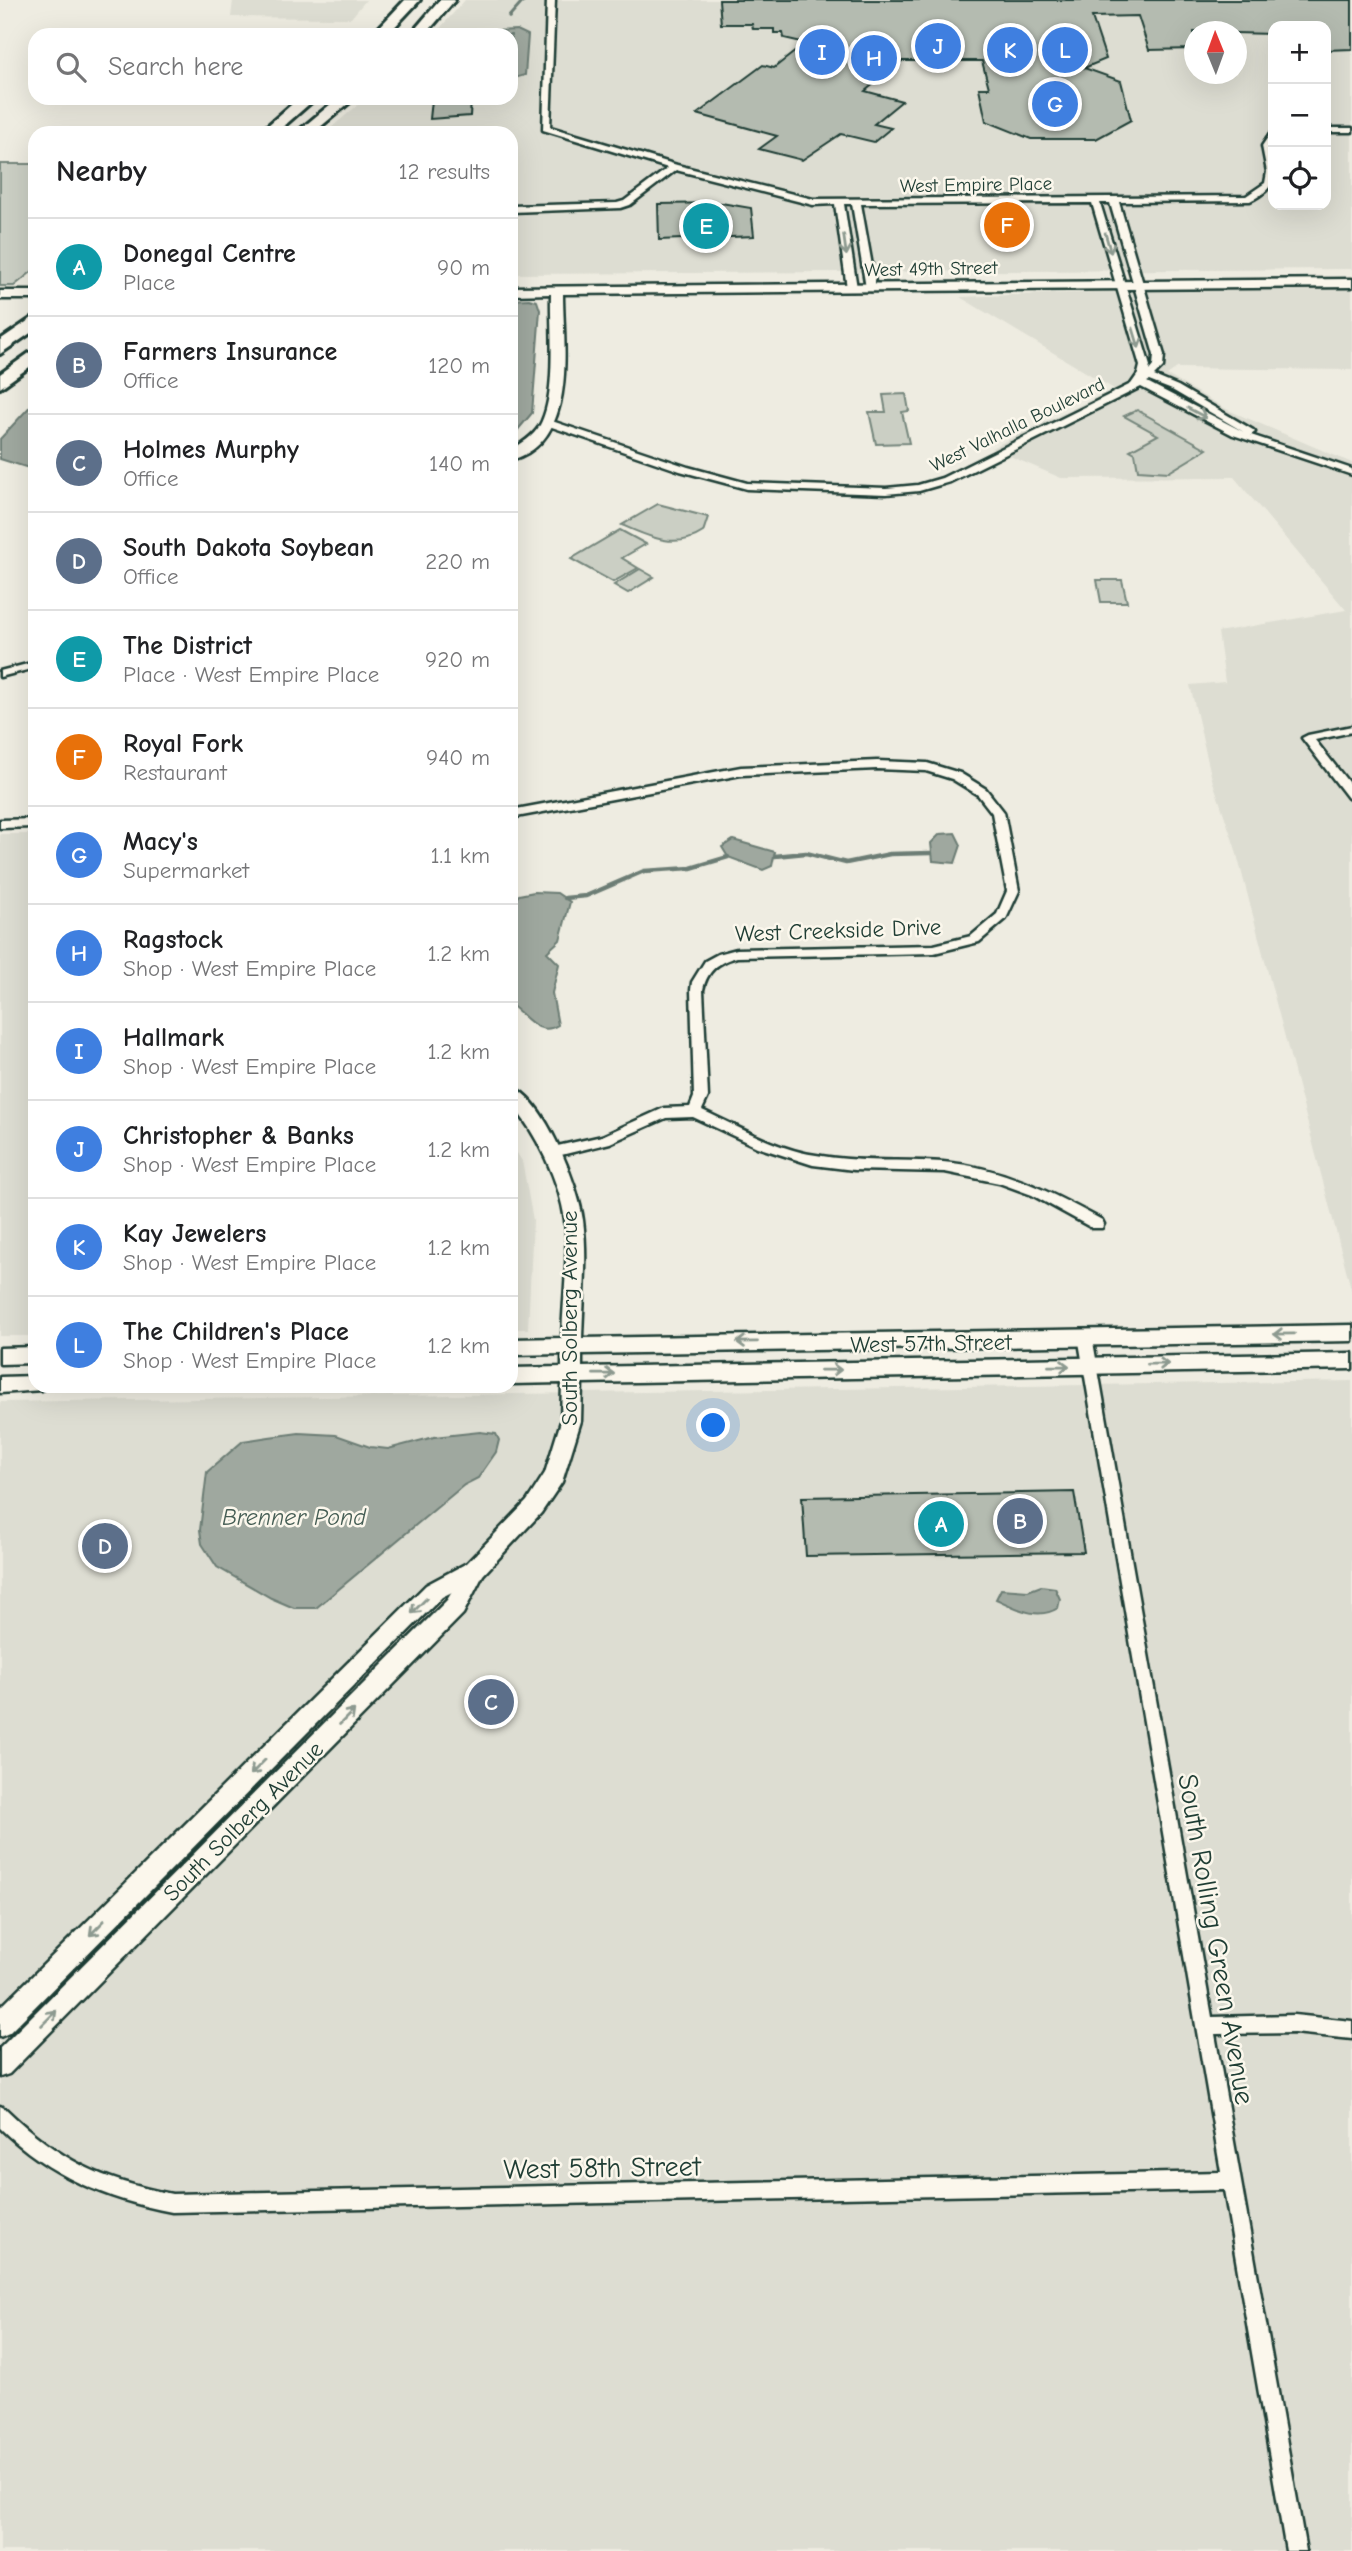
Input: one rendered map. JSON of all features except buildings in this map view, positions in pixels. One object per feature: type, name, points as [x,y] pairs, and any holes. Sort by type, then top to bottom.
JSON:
[{"type":"highway","points":[[386,28],[413,0]]},
{"type":"highway","points":[[423,28],[448,0]]},
{"type":"highway","points":[[275,126],[300,105]]},
{"type":"highway","points":[[313,126],[338,105]]},
{"type":"highway","points":[[0,349],[28,327]]},
{"type":"highway","points":[[0,383],[28,360]]},
{"type":"main road","name":"West 49th Street","points":[[518,290],[1352,283]]},
{"type":"main road","points":[[518,451],[531,443],[549,423],[554,379],[557,290]]},
{"type":"main road","points":[[0,296],[28,295]]},
{"type":"main road","name":"South Solberg Avenue","points":[[0,2065],[456,1607],[475,1569],[534,1507],[555,1475],[571,1421],[574,1219],[553,1152],[531,1114],[518,1100]]},
{"type":"main road","name":"West 57th Street","points":[[518,1347],[1352,1333]]},
{"type":"main road","points":[[0,1356],[28,1355]]},
{"type":"main road","name":"West 57th Street","points":[[518,1376],[1352,1361]]},
{"type":"main road","points":[[0,1385],[28,1384]]},
{"type":"main road","name":"South Solberg Avenue","points":[[0,2025],[434,1591],[475,1569]]},
{"type":"street","name":"West Empire Place","points":[[551,0],[546,128],[674,167],[803,201],[856,203],[1247,198],[1268,188],[1273,179],[1266,146],[1268,143]]},
{"type":"street","points":[[1331,130],[1352,130]]},
{"type":"street","points":[[518,209],[618,206],[627,203],[674,167]]},
{"type":"street","points":[[1096,200],[1145,366],[1141,381]]},
{"type":"street","points":[[1114,200],[1159,355],[1158,367],[1141,381]]},
{"type":"street","points":[[839,203],[852,288]]},
{"type":"street","points":[[856,203],[871,288]]},
{"type":"street","points":[[1141,381],[1223,428],[1352,472]]},
{"type":"street","name":"West Valhalla Boulevard","points":[[549,423],[684,469],[747,486],[894,490],[932,485],[958,475],[1141,381]]},
{"type":"street","points":[[0,674],[28,667]]},
{"type":"street","points":[[1352,729],[1308,738],[1352,795]]},
{"type":"street","name":"West Creekside Drive","points":[[518,813],[741,771],[865,765],[911,765],[943,771],[973,785],[995,806],[1001,819],[1013,891],[1002,916],[975,939],[934,950],[737,953],[710,964],[700,975],[696,990],[701,1097],[695,1112]]},
{"type":"street","points":[[0,824],[28,823]]},
{"type":"street","points":[[553,1152],[605,1140],[664,1114],[695,1112],[762,1144],[813,1160],[854,1165],[945,1167],[992,1175],[1037,1191],[1097,1224]]},
{"type":"street","name":"South Rolling Green Avenue","points":[[1085,1336],[1296,2551]]},
{"type":"street","points":[[1205,2026],[1294,2024],[1352,2029]]},
{"type":"street","name":"West 58th Street","points":[[0,2115],[22,2138],[72,2173],[96,2185],[172,2203],[1232,2181]]},
{"type":"shaded area","points":[[233,0],[366,0],[351,18],[231,17]]},
{"type":"shaded area","points":[[465,0],[1352,0],[1352,269],[518,274],[518,126],[333,126],[358,105],[518,105],[518,28],[440,28]]},
{"type":"shaded area","points":[[0,164],[28,164],[28,275],[14,286],[0,286]]},
{"type":"shaded area","points":[[1352,287],[1352,370],[1177,368],[1167,375],[1228,410],[1352,463],[1352,1292],[1235,847],[1212,779],[1190,685],[1225,682],[1218,632],[1346,610],[1234,477],[1061,478],[991,448],[1114,389],[960,297],[1150,290]]},
{"type":"shaded area","points":[[906,394],[909,411],[902,412],[909,443],[876,444],[869,412],[886,412],[883,395]]},
{"type":"shaded area","points":[[1137,410],[1207,449],[1169,472],[1138,470],[1135,453],[1130,450],[1158,435],[1124,416]]},
{"type":"shaded area","points":[[658,504],[708,517],[703,532],[673,541],[652,537],[622,525]]},
{"type":"shaded area","points":[[620,530],[646,544],[622,558],[638,568],[613,582],[571,559]]},
{"type":"shaded area","points":[[640,569],[654,577],[628,593],[614,585]]},
{"type":"shaded area","points":[[1097,580],[1122,580],[1127,602],[1101,602]]},
{"type":"shaded area","points":[[0,834],[28,834],[28,1336],[0,1336]]},
{"type":"shaded area","points":[[518,1155],[522,1161],[533,1220],[528,1329],[518,1329]]},
{"type":"shaded area","points":[[1352,1381],[1352,2551],[0,2551],[0,1402]]},
{"type":"water","points":[[518,30],[528,35],[525,75],[518,77]]},
{"type":"water","points":[[518,300],[537,301],[540,310],[532,413],[518,430]]},
{"type":"water","points":[[28,409],[28,468],[0,459],[0,439]]},
{"type":"water","points":[[955,833],[961,845],[955,863],[933,861],[931,843],[940,834]]},
{"type":"water","points":[[733,840],[775,852],[772,866],[763,870],[728,857],[722,847]]},
{"type":"water","points":[[534,892],[557,893],[570,902],[560,940],[547,952],[559,964],[552,993],[558,1025],[551,1028],[538,1027],[518,1011],[519,895]]},
{"type":"water","name":"Brenner Pond","points":[[480,1432],[496,1434],[499,1440],[496,1452],[478,1478],[464,1485],[316,1608],[294,1608],[271,1598],[217,1567],[202,1544],[200,1530],[207,1472],[243,1441],[299,1433],[336,1435],[370,1447],[388,1449],[434,1437]]},
{"type":"water","points":[[1041,1586],[1055,1588],[1060,1599],[1058,1608],[1050,1612],[1034,1613],[996,1599],[1001,1589],[1028,1591]]},
{"type":"waterway","points":[[509,17],[524,0]]},
{"type":"waterway","points":[[775,856],[806,853],[846,863],[890,854],[931,853]]},
{"type":"waterway","points":[[565,898],[586,896],[644,871],[691,868],[728,857]]},
{"type":"place","name":"Christopher & Banks","points":[[938,46]]},
{"type":"place","name":"Kay Jewelers","points":[[1010,50]]},
{"type":"place","name":"The Children's Place","points":[[1065,50]]},
{"type":"place","name":"Hallmark","points":[[822,52]]},
{"type":"place","name":"Ragstock","points":[[874,58]]},
{"type":"place","name":"Macy's","points":[[1055,104]]},
{"type":"place","name":"Royal Fork","points":[[1007,225]]},
{"type":"place","name":"The District","points":[[706,226]]},
{"type":"place","name":"Farmers Insurance","points":[[1020,1521]]},
{"type":"place","name":"Donegal Centre","points":[[941,1524]]},
{"type":"place","name":"South Dakota Soybean","points":[[105,1546]]},
{"type":"place","name":"Holmes Murphy","points":[[491,1702]]}]
